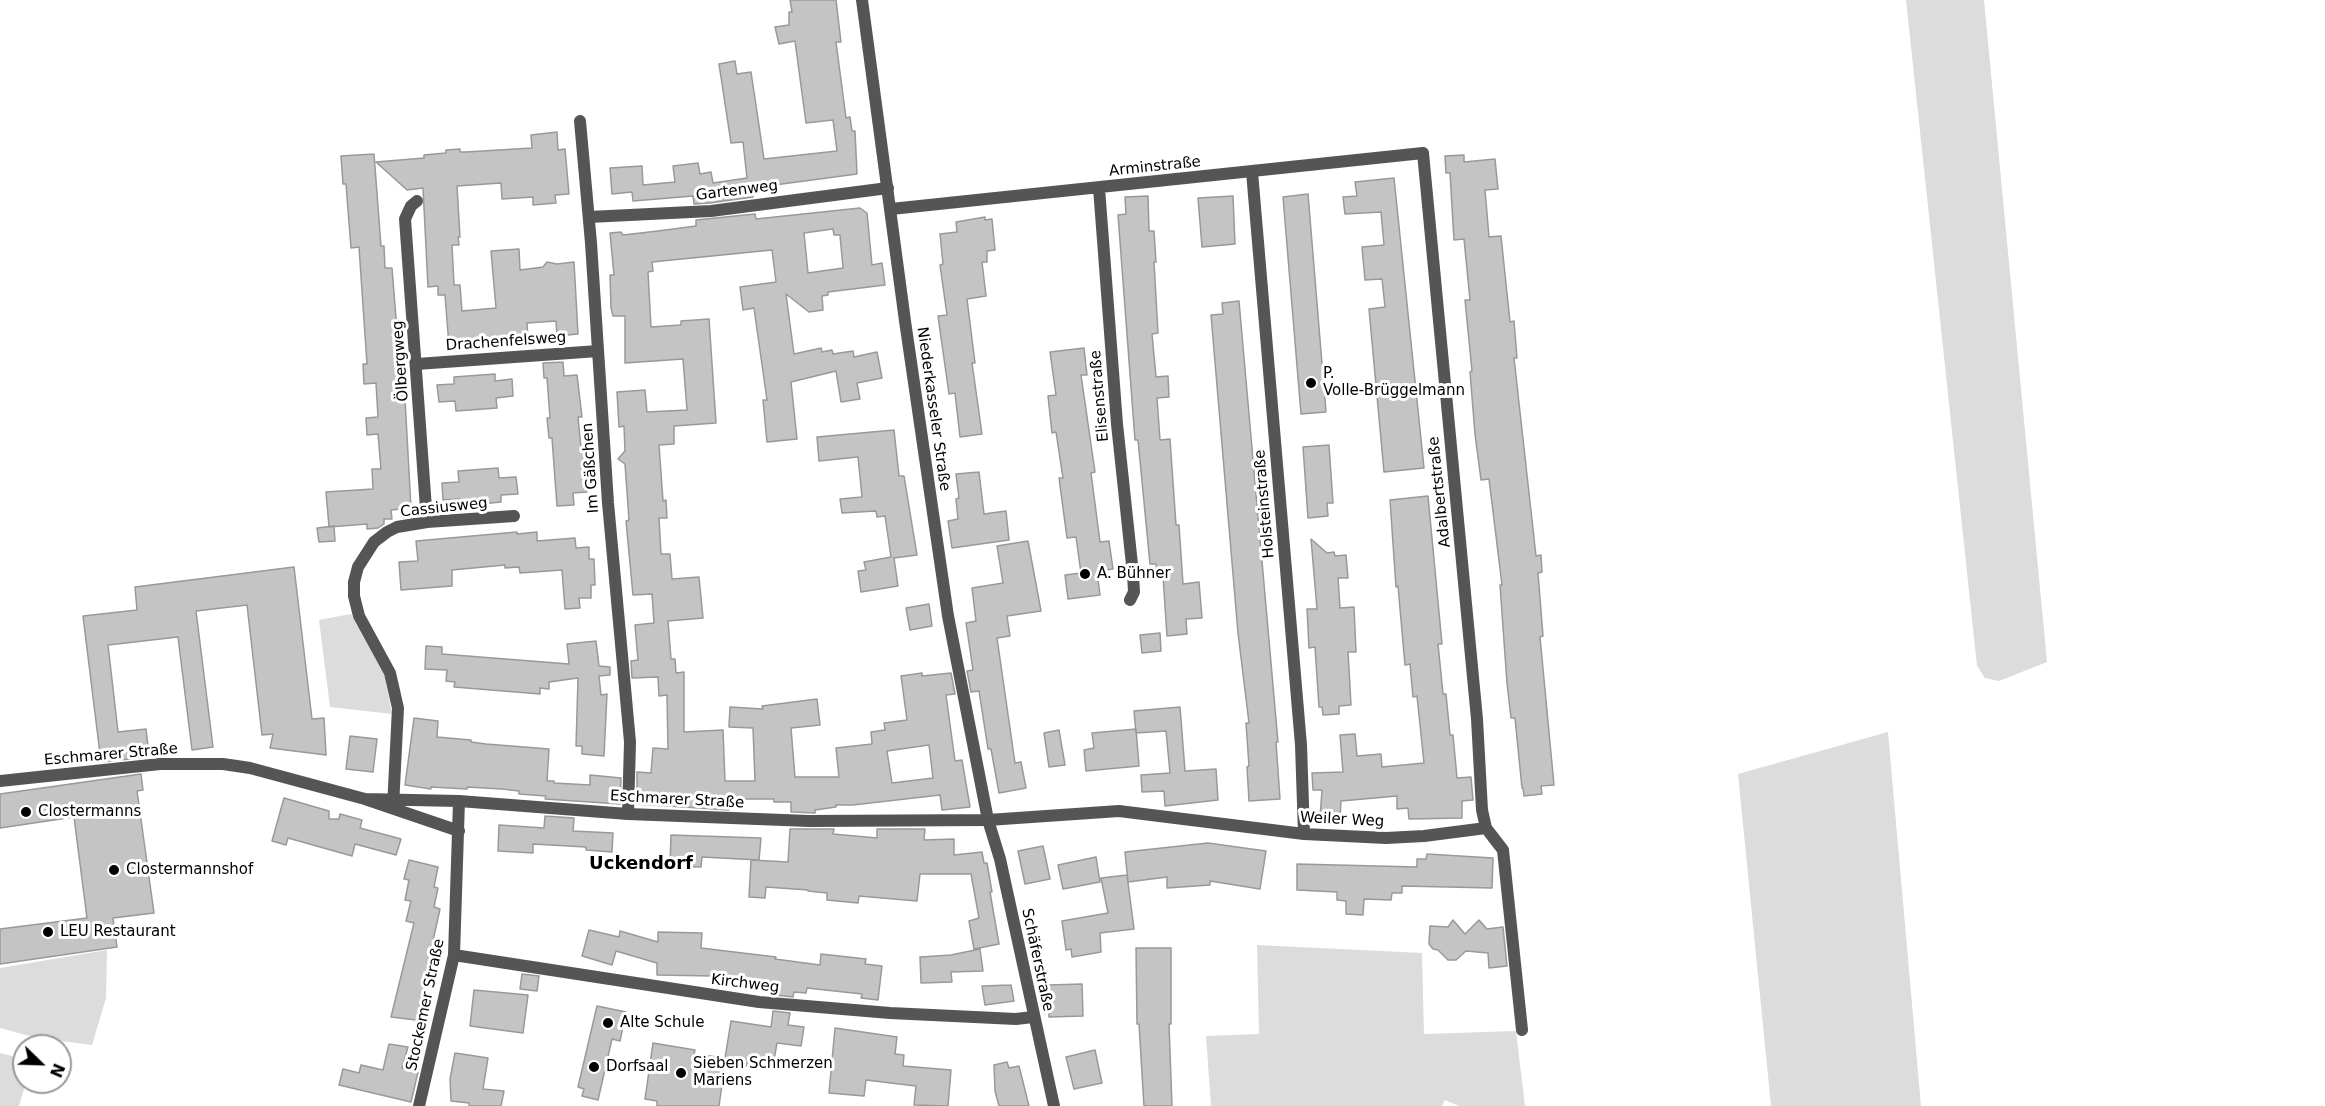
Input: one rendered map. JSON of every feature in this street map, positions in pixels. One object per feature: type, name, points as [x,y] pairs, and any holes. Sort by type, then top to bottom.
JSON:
[{"type":"street","name":"Niederkasseler Straße","points":[[862,0],[948,616],[988,820]]},
{"type":"street","name":"Im Gäßchen","points":[[580,120],[589,217],[608,503],[630,742],[628,814]]},
{"type":"street","name":"Arminstraße","points":[[891,209],[1423,153]]},
{"type":"street","name":"Adalbertstraße","points":[[1423,153],[1477,719],[1482,810],[1486,828]]},
{"type":"street","name":"Holsteinstraße","points":[[1252,172],[1301,745],[1304,834]]},
{"type":"street","name":"Gartenweg","points":[[589,217],[711,211],[888,188]]},
{"type":"street","name":"Elisenstraße","points":[[1099,188],[1117,424],[1133,574],[1134,592],[1130,600]]},
{"type":"street","name":"Ölbergweg","points":[[417,201],[411,206],[405,219],[427,522]]},
{"type":"street","name":"Drachenfelsweg","points":[[417,364],[598,351]]},
{"type":"street","name":"Cassiusweg","points":[[393,804],[398,708],[390,673],[359,616],[354,596],[354,582],[358,567],[374,542],[397,527],[427,522],[514,516]]},
{"type":"street","name":"Eschmarer Straße","points":[[0,781],[160,764],[223,764],[250,768],[365,799],[393,804],[459,831]]},
{"type":"street","name":"Eschmarer Straße","points":[[393,804],[459,801],[628,814],[809,821],[988,820]]},
{"type":"street","name":"Stockemer Straße","points":[[419,1106],[454,955],[459,801]]},
{"type":"street","name":"Weiler Weg","points":[[988,820],[1119,811],[1304,834],[1386,838],[1486,828]]},
{"type":"street","name":"Schäferstraße","points":[[988,820],[1000,859],[1054,1106]]},
{"type":"street","points":[[1486,828],[1503,849],[1522,1030]]},
{"type":"street","name":"Kirchweg","points":[[454,955],[759,1002],[1016,1019],[1033,1017]]},
{"type":"shaded area","points":[[1906,0],[1984,0],[2047,662],[1999,681],[1985,678],[1977,666]]},
{"type":"shaded area","points":[[351,614],[385,677],[392,714],[330,707],[319,620]]},
{"type":"shaded area","points":[[1888,732],[1921,1106],[1771,1106],[1738,774]]},
{"type":"shaded area","points":[[1257,945],[1422,953],[1424,1034],[1516,1031],[1525,1106],[1459,1106],[1445,1100],[1442,1106],[1211,1106],[1206,1036],[1259,1034]]},
{"type":"shaded area","points":[[107,950],[106,998],[92,1045],[72,1042],[72,1034],[22,1034],[0,1028],[0,968]]},
{"type":"shaded area","points":[[0,1053],[12,1056],[12,1094],[22,1094],[19,1106],[0,1106]]},
{"type":"building","points":[[790,0],[836,0],[841,42],[836,42],[846,118],[850,117],[852,131],[855,131],[857,174],[752,188],[753,197],[710,203],[694,204],[693,196],[633,201],[632,192],[612,194],[610,168],[642,166],[643,185],[675,182],[673,166],[698,163],[700,174],[711,172],[713,183],[747,178],[743,142],[731,143],[719,64],[735,61],[737,74],[751,72],[764,159],[837,151],[833,120],[806,123],[795,41],[779,44],[775,27],[789,25],[789,12],[792,12]]},
{"type":"building","points":[[557,132],[558,150],[565,149],[569,194],[555,195],[556,203],[533,205],[533,197],[502,199],[501,183],[457,186],[460,237],[458,237],[459,245],[452,245],[454,285],[460,285],[462,311],[496,308],[491,251],[519,249],[520,270],[543,267],[547,262],[557,264],[574,262],[578,334],[557,336],[556,321],[527,323],[528,340],[449,346],[445,295],[438,295],[438,286],[428,287],[423,188],[407,190],[376,162],[424,158],[424,155],[446,153],[446,150],[460,149],[460,152],[466,152],[532,148],[531,135]]},
{"type":"building","points":[[374,154],[381,246],[384,246],[385,268],[392,268],[401,381],[404,381],[411,508],[391,510],[392,519],[384,519],[384,524],[378,528],[367,529],[367,524],[329,527],[326,492],[373,489],[372,469],[381,469],[378,434],[367,435],[366,418],[378,417],[376,383],[364,384],[363,364],[367,364],[359,247],[351,248],[346,184],[343,184],[341,156]]},
{"type":"building","points":[[1464,155],[1464,162],[1495,159],[1498,189],[1485,190],[1489,237],[1501,236],[1510,322],[1514,321],[1517,358],[1514,358],[1536,556],[1541,555],[1542,572],[1538,573],[1543,636],[1540,637],[1554,785],[1541,786],[1542,794],[1524,796],[1515,718],[1511,718],[1507,683],[1500,585],[1502,585],[1489,479],[1481,480],[1475,434],[1465,300],[1470,300],[1464,239],[1454,240],[1450,173],[1446,173],[1445,156]]},
{"type":"building","points":[[1394,178],[1424,468],[1384,472],[1369,309],[1385,307],[1382,279],[1365,280],[1362,247],[1384,245],[1381,212],[1345,214],[1343,197],[1357,196],[1355,182]]},
{"type":"building","points":[[1308,194],[1326,412],[1301,414],[1283,197]]},
{"type":"building","points":[[1148,196],[1149,231],[1154,231],[1156,262],[1154,262],[1158,333],[1152,334],[1156,377],[1168,376],[1169,397],[1157,398],[1160,440],[1170,439],[1183,584],[1199,582],[1202,618],[1186,619],[1187,634],[1167,636],[1163,576],[1157,576],[1156,564],[1150,564],[1138,440],[1135,440],[1118,215],[1126,214],[1125,197]]},
{"type":"building","points":[[1233,196],[1235,244],[1202,247],[1198,198]]},
{"type":"building","points":[[860,208],[867,213],[872,265],[882,263],[885,285],[828,292],[828,295],[822,296],[823,310],[809,312],[786,294],[794,354],[821,348],[822,352],[832,350],[833,354],[853,351],[854,357],[877,352],[882,378],[857,383],[860,399],[841,402],[836,371],[791,382],[797,439],[767,442],[763,400],[767,400],[754,308],[743,310],[740,287],[776,282],[772,250],[652,262],[653,271],[648,272],[651,327],[681,325],[681,321],[709,319],[716,423],[674,426],[674,444],[659,445],[663,501],[666,500],[667,518],[659,518],[661,554],[670,554],[672,579],[699,577],[703,618],[668,621],[671,659],[675,659],[676,673],[684,672],[684,732],[723,730],[725,781],[755,781],[753,728],[729,727],[730,707],[763,709],[762,706],[817,699],[820,725],[791,728],[795,777],[839,777],[836,748],[872,744],[871,732],[885,730],[884,723],[907,720],[901,676],[951,673],[955,694],[946,695],[955,761],[962,760],[970,807],[942,810],[940,795],[836,805],[836,807],[815,810],[815,813],[791,812],[791,802],[774,802],[774,799],[729,799],[729,810],[637,804],[637,772],[651,773],[653,748],[668,749],[667,695],[659,696],[658,677],[632,678],[631,661],[638,660],[635,625],[654,623],[652,594],[633,595],[626,521],[629,520],[625,464],[618,459],[625,451],[624,426],[619,427],[617,392],[645,390],[647,412],[687,410],[683,359],[625,363],[625,316],[613,316],[611,308],[610,275],[614,275],[610,233],[621,232],[623,235],[658,231],[696,226],[696,220],[755,214],[756,219]],"holes":[[[833,229],[834,235],[840,235],[843,268],[808,273],[804,233]],[[929,745],[933,778],[892,783],[887,751]]]},
{"type":"building","points":[[985,217],[985,220],[992,219],[995,250],[987,251],[987,262],[982,262],[986,296],[967,299],[975,363],[972,363],[982,434],[960,437],[955,393],[949,394],[938,316],[947,315],[940,265],[943,264],[940,234],[957,232],[956,222]]},
{"type":"building","points":[[1239,301],[1278,742],[1276,742],[1280,799],[1249,801],[1246,723],[1249,723],[1238,633],[1211,315],[1223,314],[1222,303]]},
{"type":"building","points":[[1084,348],[1087,375],[1081,375],[1095,472],[1091,473],[1100,542],[1109,541],[1113,569],[1097,571],[1100,595],[1068,599],[1065,575],[1081,573],[1076,537],[1067,538],[1059,478],[1063,478],[1056,432],[1052,433],[1048,396],[1056,395],[1050,352]]},
{"type":"building","points":[[563,362],[564,376],[577,375],[582,417],[578,417],[581,448],[588,453],[584,457],[587,492],[573,493],[574,505],[557,506],[552,438],[549,438],[547,418],[550,418],[547,378],[544,378],[543,363]]},
{"type":"building","points":[[495,374],[495,381],[512,379],[513,396],[496,398],[497,408],[456,411],[455,401],[439,402],[437,385],[454,384],[454,377]]},
{"type":"building","points":[[894,430],[899,476],[904,476],[917,555],[894,558],[898,586],[861,592],[858,571],[866,570],[864,562],[891,557],[885,516],[877,517],[876,511],[842,513],[840,499],[862,497],[858,457],[819,461],[817,437]]},
{"type":"building","points":[[1329,445],[1333,503],[1327,503],[1328,516],[1308,518],[1303,447]]},
{"type":"building","points":[[498,468],[499,478],[516,477],[518,494],[501,495],[501,502],[460,506],[460,499],[443,500],[442,483],[459,482],[458,471]]},
{"type":"building","points":[[979,472],[984,514],[1006,511],[1009,540],[952,548],[948,521],[958,519],[956,499],[959,498],[956,474]]},
{"type":"building","points":[[1428,496],[1442,644],[1438,644],[1443,694],[1446,694],[1450,735],[1453,735],[1457,778],[1471,777],[1473,800],[1462,801],[1462,818],[1409,819],[1408,808],[1397,809],[1397,796],[1341,801],[1340,819],[1320,818],[1322,790],[1313,790],[1312,773],[1343,772],[1340,735],[1355,734],[1357,756],[1381,754],[1382,767],[1424,763],[1417,696],[1413,697],[1410,664],[1405,665],[1398,586],[1396,587],[1390,500]]},
{"type":"building","points":[[334,526],[335,541],[319,542],[317,528]]},
{"type":"building","points":[[517,532],[517,534],[537,532],[537,541],[575,538],[576,548],[589,547],[589,559],[594,559],[595,585],[591,585],[591,598],[579,598],[580,608],[565,609],[562,570],[520,573],[519,567],[505,568],[505,565],[452,570],[452,586],[401,590],[399,562],[418,561],[416,541]]},
{"type":"building","points":[[1311,539],[1327,553],[1334,552],[1335,556],[1346,555],[1348,578],[1338,578],[1340,608],[1354,607],[1356,652],[1348,652],[1351,705],[1339,706],[1339,714],[1323,715],[1322,707],[1319,707],[1315,647],[1309,648],[1307,609],[1317,609]]},
{"type":"building","points":[[1028,541],[1041,611],[1007,616],[1010,636],[997,638],[1015,763],[1021,762],[1026,788],[999,793],[991,749],[988,749],[979,691],[971,692],[967,671],[973,670],[966,623],[976,621],[972,588],[1003,583],[997,546]]},
{"type":"building","points":[[294,567],[312,719],[324,718],[326,755],[270,748],[273,734],[262,735],[247,605],[196,611],[213,747],[192,750],[178,637],[108,645],[118,732],[146,729],[149,755],[101,762],[83,616],[137,610],[135,587]]},
{"type":"building","points":[[929,604],[932,626],[910,630],[906,608]]},
{"type":"building","points":[[1160,633],[1161,651],[1142,653],[1140,635]]},
{"type":"building","points":[[596,641],[599,666],[610,667],[610,675],[599,676],[601,695],[607,694],[604,756],[582,754],[582,746],[576,746],[578,678],[549,682],[549,689],[540,688],[540,694],[454,687],[455,682],[446,681],[447,670],[425,669],[426,646],[442,647],[442,654],[569,664],[567,644]]},
{"type":"building","points":[[1180,707],[1185,771],[1216,769],[1218,800],[1165,806],[1164,791],[1142,792],[1141,775],[1170,773],[1166,731],[1136,733],[1134,711]]},
{"type":"building","points":[[414,718],[438,721],[437,737],[549,749],[547,781],[590,785],[590,775],[621,778],[620,804],[545,799],[546,796],[519,794],[519,791],[502,789],[431,787],[431,789],[405,785]]},
{"type":"building","points":[[1136,729],[1139,766],[1086,771],[1084,750],[1094,748],[1092,733]]},
{"type":"building","points":[[1059,730],[1065,765],[1049,767],[1044,733]]},
{"type":"building","points":[[350,736],[377,739],[373,772],[346,769]]},
{"type":"building","name":"Clostermannshof","points":[[141,774],[143,790],[137,791],[154,913],[113,918],[117,947],[0,964],[0,929],[87,918],[74,817],[0,828],[0,794]]},
{"type":"building","points":[[284,798],[329,811],[329,819],[339,819],[340,814],[362,820],[360,828],[401,839],[396,855],[355,844],[352,856],[288,838],[286,845],[272,841]]},
{"type":"building","points":[[545,816],[574,818],[573,831],[613,833],[612,852],[586,850],[586,847],[533,844],[533,853],[498,851],[499,825],[544,828]]},
{"type":"building","points":[[790,829],[834,829],[833,834],[877,838],[877,829],[925,829],[924,840],[954,839],[954,855],[982,852],[984,863],[987,863],[999,944],[974,949],[969,921],[979,918],[971,874],[920,874],[917,901],[859,896],[858,903],[827,900],[827,893],[766,887],[765,898],[749,897],[751,860],[788,862]]},
{"type":"building","points":[[671,835],[761,838],[759,860],[702,857],[701,867],[670,866]]},
{"type":"building","points":[[1208,843],[1266,851],[1260,889],[1210,881],[1210,885],[1167,888],[1167,877],[1128,882],[1125,852]]},
{"type":"building","points":[[1043,846],[1050,879],[1025,884],[1018,851]]},
{"type":"building","points":[[1427,854],[1493,858],[1492,888],[1402,886],[1402,893],[1392,893],[1391,900],[1364,899],[1363,915],[1346,914],[1346,901],[1337,900],[1337,892],[1297,890],[1297,864],[1417,867],[1417,859],[1426,859]]},
{"type":"building","points":[[1096,857],[1100,882],[1063,889],[1058,865]]},
{"type":"building","points":[[409,860],[438,867],[434,887],[438,888],[434,907],[440,909],[432,945],[434,946],[416,1020],[391,1017],[414,923],[406,921],[411,901],[405,900],[409,880],[404,879]]},
{"type":"building","points":[[1127,875],[1134,929],[1100,933],[1101,952],[1072,957],[1071,949],[1066,950],[1062,921],[1108,913],[1101,878]]},
{"type":"building","points":[[1453,920],[1465,934],[1479,920],[1487,929],[1503,927],[1507,966],[1489,968],[1488,953],[1466,951],[1456,960],[1448,960],[1438,950],[1433,949],[1429,944],[1430,926],[1448,927]]},
{"type":"building","points":[[589,930],[619,937],[620,931],[658,942],[658,932],[702,933],[701,948],[820,965],[821,954],[866,959],[865,964],[882,966],[878,1000],[861,998],[862,994],[807,988],[806,993],[794,992],[793,997],[775,995],[776,990],[772,989],[773,987],[716,980],[712,979],[713,976],[657,975],[657,963],[616,951],[612,965],[582,956]]},
{"type":"building","points":[[1136,948],[1171,948],[1171,1024],[1169,1024],[1172,1106],[1144,1106],[1139,1024],[1137,1024]]},
{"type":"building","points":[[980,949],[983,971],[951,972],[952,982],[921,983],[920,957],[951,955]]},
{"type":"building","points":[[522,974],[539,976],[537,991],[520,989]]},
{"type":"building","points":[[1082,984],[1083,1016],[1049,1017],[1048,985]]},
{"type":"building","points":[[1011,985],[1014,1001],[985,1005],[982,986]]},
{"type":"building","points":[[474,990],[528,995],[523,1033],[470,1026]]},
{"type":"building","points":[[597,1006],[626,1012],[620,1041],[612,1039],[598,1100],[582,1096],[584,1089],[578,1087]]},
{"type":"building","points":[[773,1011],[790,1013],[788,1025],[804,1027],[801,1046],[777,1043],[773,1066],[725,1063],[719,1106],[657,1106],[657,1101],[645,1099],[653,1043],[695,1050],[694,1054],[725,1058],[731,1021],[771,1027]]},
{"type":"building","points":[[835,1028],[897,1037],[895,1054],[904,1055],[903,1066],[951,1070],[948,1106],[914,1105],[916,1086],[866,1080],[864,1096],[829,1093]]},
{"type":"building","points":[[389,1044],[408,1047],[402,1068],[418,1072],[411,1102],[339,1085],[343,1069],[359,1073],[361,1065],[383,1070]]},
{"type":"building","points":[[1095,1050],[1102,1083],[1074,1089],[1066,1057]]},
{"type":"building","points":[[455,1053],[488,1058],[483,1089],[504,1091],[501,1106],[469,1106],[469,1103],[451,1101],[450,1079]]},
{"type":"building","points":[[1007,1062],[1009,1068],[1019,1066],[1029,1106],[999,1106],[995,1091],[994,1065]]},
{"type":"place","name":"P. Volle-Brüggelmann","points":[[1311,383]]},
{"type":"place","name":"A. Bühner","points":[[1085,574]]},
{"type":"place","name":"Clostermanns","points":[[26,812]]},
{"type":"place","name":"Clostermannshof","points":[[114,870]]},
{"type":"place","name":"LEU Restaurant","points":[[48,932]]},
{"type":"place","name":"Alte Schule","points":[[608,1023]]},
{"type":"place","name":"Dorfsaal","points":[[594,1067]]},
{"type":"place","name":"Sieben Schmerzen Mariens","points":[[681,1073]]},
{"type":"district","name":"Uckendorf","points":[[641,864]]}]
